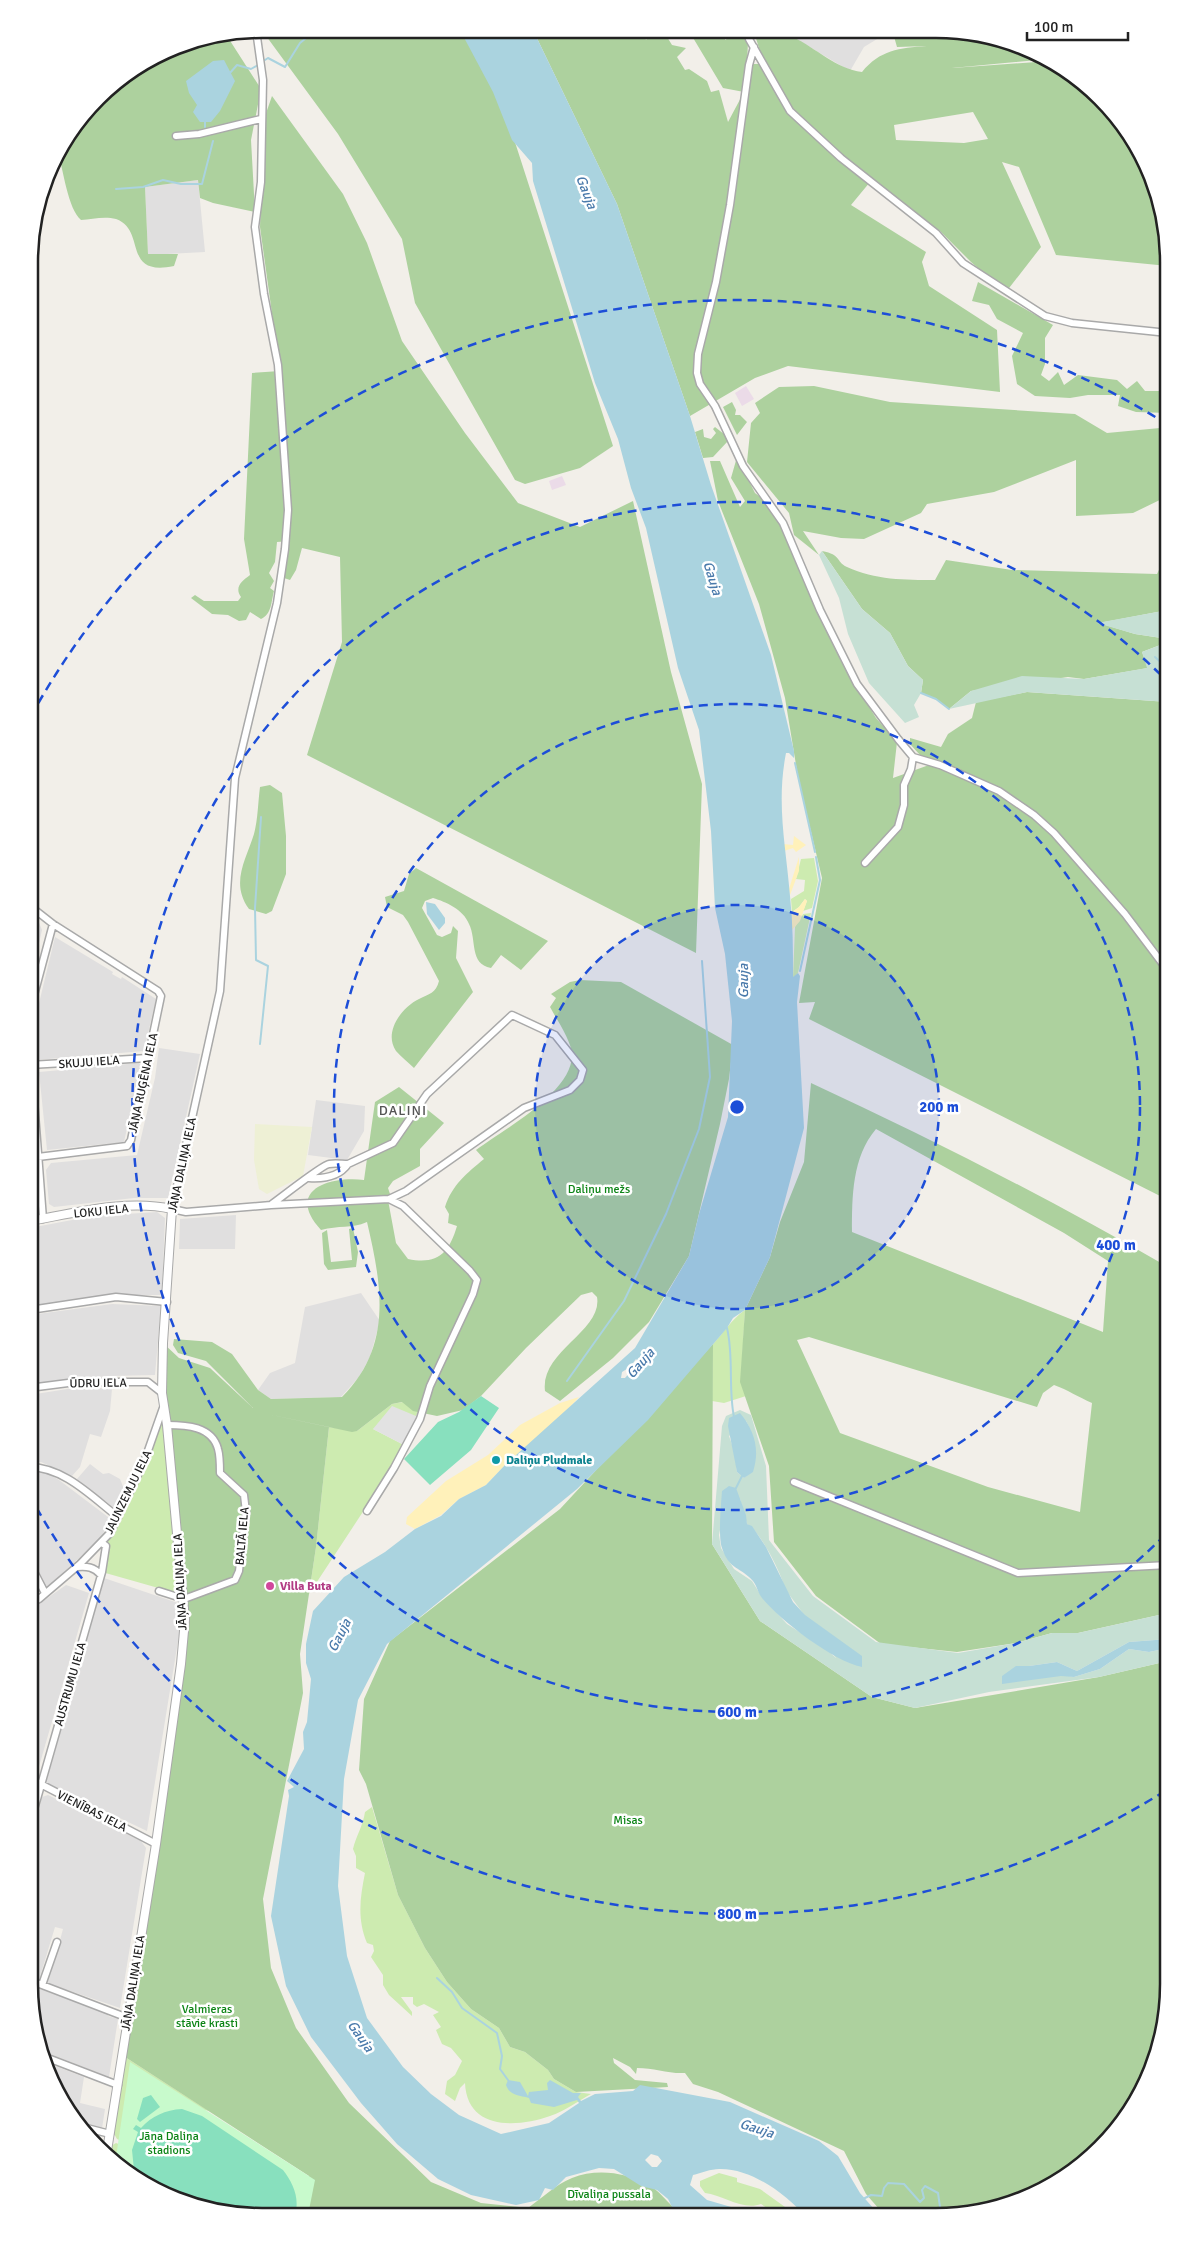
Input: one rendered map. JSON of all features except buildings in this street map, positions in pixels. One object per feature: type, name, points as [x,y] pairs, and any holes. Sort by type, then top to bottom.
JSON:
[{"type":"street","name":"JĀŅA DALIŅA IELA","points":[[108,2147],[156,1844],[181,1664],[185,1620],[168,1426],[162,1393],[163,1343],[172,1209],[220,991],[235,778],[277,603],[285,549],[288,510],[278,365],[264,294],[255,227],[260,182],[263,80],[257,38]]},
{"type":"street","points":[[750,38],[790,110],[808,129],[936,233],[964,263],[1006,292],[1051,318],[1072,324],[1160,332]]},
{"type":"street","points":[[754,47],[749,65],[716,282],[698,354],[697,374],[700,384],[721,418],[744,466],[783,523],[820,610],[857,684],[913,757],[999,791],[1034,815],[1054,833],[1125,914],[1160,960]]},
{"type":"street","points":[[176,136],[199,134],[261,119]]},
{"type":"street","points":[[865,862],[898,827],[904,805],[904,785],[911,769],[913,757]]},
{"type":"street","points":[[911,769],[926,761]]},
{"type":"street","points":[[38,912],[53,924],[38,980]]},
{"type":"street","name":"JĀŅA RUĢĒNA IELA","points":[[38,1157],[127,1146],[131,1140],[161,996],[158,990],[53,924]]},
{"type":"street","points":[[172,1209],[186,1212],[271,1205],[389,1199],[406,1191],[524,1108],[570,1090],[580,1080],[583,1070],[555,1036],[512,1015],[427,1094],[393,1143],[348,1164],[328,1164],[317,1169],[308,1178],[271,1205]]},
{"type":"street","name":"SKUJU IELA","points":[[38,1065],[148,1058]]},
{"type":"street","points":[[38,1157],[43,1219]]},
{"type":"street","points":[[308,1178],[329,1177],[343,1171],[348,1164]]},
{"type":"street","points":[[366,1511],[394,1468],[420,1419],[430,1386],[473,1294],[477,1280],[470,1270],[403,1206],[389,1199]]},
{"type":"street","name":"LOKU IELA","points":[[38,1220],[114,1207],[159,1206],[172,1209]]},
{"type":"street","points":[[38,1309],[116,1297],[167,1302]]},
{"type":"street","name":"ŪDRU IELA","points":[[38,1387],[76,1382],[148,1382],[162,1393]]},
{"type":"street","name":"JAUNZEMJU IELA","points":[[38,1598],[77,1567],[110,1533],[144,1462],[164,1408]]},
{"type":"street","name":"BALTĀ IELA","points":[[168,1426],[189,1425],[206,1432],[218,1448],[220,1474],[244,1495],[246,1512],[239,1571],[234,1580],[184,1599]]},
{"type":"street","points":[[38,1467],[58,1473],[118,1516]]},
{"type":"street","points":[[794,1482],[1018,1572],[1160,1565]]},
{"type":"street","name":"AUSTRUMU IELA","points":[[38,1795],[101,1575],[106,1546],[102,1543]]},
{"type":"street","points":[[77,1567],[86,1566],[97,1570],[101,1575]]},
{"type":"street","points":[[38,1579],[45,1593]]},
{"type":"street","points":[[159,1591],[184,1599]]},
{"type":"street","name":"VIENĪBAS IELA","points":[[38,1782],[156,1844]]},
{"type":"street","points":[[42,1985],[57,1942]]},
{"type":"street","points":[[38,1983],[128,2018]]},
{"type":"street","points":[[50,2058],[118,2085]]},
{"type":"street","points":[[91,2129],[110,2134]]},
{"type":"shaded area","points":[[794,38],[879,38],[864,47],[850,71]]},
{"type":"shaded area","points":[[198,180],[205,252],[148,255],[145,187]]},
{"type":"shaded area","points":[[746,386],[754,399],[742,406],[735,393]]},
{"type":"shaded area","points":[[562,476],[566,485],[552,490],[549,481]]},
{"type":"shaded area","points":[[38,920],[42,930],[38,948]]},
{"type":"shaded area","points":[[55,937],[113,972],[112,974],[121,979],[122,977],[156,999],[144,1051],[38,1060],[38,1007]]},
{"type":"shaded area","points":[[159,1048],[200,1054],[168,1198],[134,1198],[54,1207],[49,1204],[46,1170],[51,1163],[137,1155],[155,1078]]},
{"type":"shaded area","points":[[139,1063],[141,1065],[124,1142],[47,1150],[39,1072]]},
{"type":"shaded area","points":[[316,1100],[365,1106],[364,1131],[347,1160],[308,1155]]},
{"type":"shaded area","points":[[157,1212],[165,1218],[162,1295],[106,1295],[38,1305],[38,1226],[93,1216]]},
{"type":"shaded area","points":[[236,1215],[235,1249],[179,1249],[180,1219]]},
{"type":"shaded area","points":[[361,1293],[380,1321],[370,1357],[359,1377],[341,1397],[271,1399],[258,1390],[270,1373],[295,1363],[305,1307]]},
{"type":"shaded area","points":[[112,1304],[161,1306],[155,1375],[110,1376],[38,1383],[38,1314]]},
{"type":"shaded area","points":[[80,1387],[112,1389],[110,1411],[101,1437],[90,1434],[80,1467],[72,1476],[38,1462],[38,1394]]},
{"type":"shaded area","points":[[392,1406],[416,1416],[418,1412],[422,1413],[404,1445],[373,1429]]},
{"type":"shaded area","points":[[90,1464],[103,1474],[109,1473],[120,1479],[124,1489],[114,1508],[77,1479]]},
{"type":"shaded area","points":[[38,1471],[47,1473],[59,1480],[112,1520],[98,1541],[46,1588],[38,1572]]},
{"type":"shaded area","points":[[104,1578],[178,1603],[180,1629],[147,1831],[46,1783]]},
{"type":"shaded area","points":[[66,1585],[89,1593],[38,1770],[38,1605]]},
{"type":"shaded area","points":[[48,1795],[141,1841],[146,1848],[120,2008],[44,1982],[56,1955],[63,1929],[55,1927],[38,1980],[38,1813],[42,1797]]},
{"type":"shaded area","points":[[38,1988],[118,2019],[109,2077],[48,2053],[39,2013]]},
{"type":"shaded area","points":[[53,2065],[84,2077],[80,2103],[105,2109],[100,2140],[75,2109]]},
{"type":"green space","points":[[268,38],[475,38],[503,105],[613,446],[580,468],[525,484],[515,480],[415,303],[402,239],[338,134]]},
{"type":"green space","points":[[537,38],[647,38],[645,40],[650,38],[668,38],[672,45],[686,48],[677,57],[685,70],[689,69],[707,81],[711,92],[719,90],[728,122],[744,92],[723,88],[693,38],[725,38],[725,40],[728,38],[745,38],[748,42],[747,64],[764,64],[756,38],[795,38],[843,67],[862,72],[876,59],[891,51],[927,46],[897,47],[894,38],[964,39],[1007,49],[1033,60],[952,68],[1036,62],[1060,75],[1083,93],[1104,114],[1122,137],[1148,190],[1158,233],[1160,265],[1056,255],[1019,167],[1002,162],[1041,247],[1006,292],[971,262],[940,231],[870,182],[851,205],[926,252],[922,262],[929,286],[997,330],[1000,392],[788,366],[755,378],[690,416],[617,204]],"holes":[[[973,112],[988,139],[964,143],[896,140],[894,125]]]},
{"type":"green space","points":[[229,40],[261,89],[251,140],[255,212],[213,203],[200,198],[198,180],[145,187],[148,254],[178,254],[174,266],[158,268],[147,265],[141,259],[131,233],[125,225],[116,219],[98,218],[81,220],[76,215],[66,188],[61,163],[84,125],[114,93],[137,75],[163,61],[190,49]]},
{"type":"green space","points":[[272,96],[343,194],[367,243],[402,341],[465,433],[518,503],[580,527],[633,501],[671,672],[702,784],[696,953],[307,755],[342,642],[340,557],[302,548],[296,570],[290,580],[281,577],[290,541],[277,542],[275,562],[269,573],[274,581],[270,588],[274,591],[269,611],[261,619],[250,612],[246,620],[239,621],[228,615],[212,614],[191,598],[195,595],[204,601],[238,601],[241,597],[238,590],[240,584],[250,575],[244,539],[252,373],[280,371],[260,227],[263,122]]},
{"type":"green space","points":[[978,282],[1053,325],[1045,338],[1045,364],[1041,375],[1049,381],[1058,372],[1064,385],[1078,375],[1117,380],[1127,389],[1137,381],[1145,391],[1160,392],[1160,413],[1136,412],[1118,406],[1120,395],[1088,395],[1070,398],[1035,396],[1017,384],[1012,356],[1023,333],[997,319],[989,305],[972,301]]},
{"type":"green space","points":[[814,386],[890,402],[1075,414],[1107,433],[1160,428],[1160,500],[1133,513],[1076,516],[1076,460],[994,492],[927,504],[921,513],[864,539],[841,538],[803,531],[819,555],[794,535],[789,513],[747,462],[751,423],[760,413],[755,403],[779,387]]},
{"type":"green space","points":[[732,402],[736,410],[735,415],[740,415],[747,422],[737,435],[723,407]]},
{"type":"green space","points":[[715,427],[729,438],[728,441],[713,457],[703,458],[695,432],[703,429],[704,437],[711,439],[716,433],[713,429]]},
{"type":"green space","points":[[737,457],[755,493],[778,511],[811,584],[841,661],[876,718],[897,742],[893,778],[929,765],[910,744],[910,738],[941,747],[948,734],[972,718],[976,702],[1027,692],[1160,701],[1160,1196],[809,1019],[815,1002],[799,1003],[822,878],[798,777],[785,698],[759,604],[718,501],[710,461],[720,461],[740,507],[745,501],[731,478]]},
{"type":"green space","points":[[822,551],[836,556],[843,565],[868,575],[901,579],[935,580],[946,560],[1012,570],[1157,574],[1160,568],[1160,612],[1099,623],[1135,634],[1160,638],[1160,645],[1142,652],[1148,668],[1084,679],[1068,677],[971,691],[949,709],[936,699],[921,693],[923,680],[908,666],[890,633],[862,609]]},
{"type":"green space","points":[[822,551],[862,609],[890,633],[908,666],[923,680],[921,693],[914,705],[919,717],[905,723],[869,683],[848,634],[839,598],[819,555]]},
{"type":"green space","points":[[1160,611],[1160,638],[1135,634],[1097,623]]},
{"type":"green space","points":[[1160,645],[1160,701],[1027,692],[949,709],[971,691],[1022,676],[1084,679],[1147,668],[1142,652]]},
{"type":"green space","points":[[270,785],[282,793],[286,836],[286,874],[272,911],[266,914],[249,909],[243,899],[240,881],[241,871],[254,834],[260,787]]},
{"type":"green space","points":[[814,858],[818,881],[812,908],[803,911],[807,901],[805,899],[792,912],[791,899],[804,891],[805,880],[796,879],[801,859]]},
{"type":"green space","points":[[416,868],[548,941],[521,970],[501,955],[491,968],[484,966],[476,957],[471,930],[463,914],[449,904],[433,898],[425,901],[422,908],[437,935],[442,937],[451,933],[453,926],[458,931],[456,958],[473,992],[414,1068],[396,1051],[393,1044],[393,1028],[406,1008],[432,993],[439,981],[408,922],[403,915],[387,907],[385,897],[404,891],[409,874]]},
{"type":"green space","points":[[811,913],[798,973],[793,978],[795,927],[803,914]]},
{"type":"green space","points":[[580,980],[621,982],[733,1045],[729,1079],[720,1124],[689,1256],[649,1322],[613,1358],[560,1401],[545,1391],[546,1377],[552,1364],[591,1320],[596,1309],[597,1297],[592,1292],[581,1295],[526,1348],[481,1396],[463,1410],[437,1416],[413,1411],[402,1402],[392,1404],[357,1431],[352,1432],[329,1427],[316,1547],[300,1654],[303,1693],[263,1899],[271,1968],[296,2028],[349,2103],[431,2182],[481,2203],[528,2208],[309,2208],[309,2176],[122,2055],[185,1620],[163,1408],[163,1343],[179,1358],[210,1368],[253,1408],[206,1361],[178,1353],[173,1345],[174,1339],[212,1342],[232,1354],[258,1390],[271,1399],[342,1397],[358,1377],[370,1357],[376,1336],[379,1314],[377,1269],[367,1222],[356,1226],[321,1230],[311,1216],[307,1205],[309,1196],[325,1184],[350,1179],[364,1180],[375,1102],[399,1087],[444,1123],[420,1149],[420,1166],[393,1181],[388,1188],[392,1200],[388,1200],[396,1243],[408,1259],[427,1260],[441,1255],[450,1243],[457,1226],[448,1223],[449,1214],[445,1207],[456,1186],[484,1159],[476,1150],[519,1121],[549,1096],[561,1083],[569,1069],[572,1055],[571,1050],[567,1037],[550,1007],[556,998],[551,994],[570,982]]},
{"type":"green space","points":[[811,1083],[991,1171],[1160,1263],[1160,1615],[1078,1633],[1052,1633],[1016,1643],[957,1652],[881,1644],[816,1596],[774,1542],[769,1466],[740,1382],[745,1310],[770,1257],[780,1222],[804,1162]],"holes":[[[876,1129],[1064,1233],[1108,1261],[1103,1332],[852,1232],[853,1191],[862,1152]],[[809,1337],[1037,1407],[1043,1393],[1054,1385],[1092,1403],[1080,1512],[988,1487],[840,1433],[797,1340]]]},
{"type":"green space","points":[[255,1124],[312,1127],[303,1176],[267,1194],[259,1189],[254,1160]]},
{"type":"green space","points":[[353,1228],[358,1252],[356,1267],[328,1270],[324,1264],[322,1233],[327,1230],[331,1262],[352,1260],[349,1229]]},
{"type":"green space","points":[[745,1310],[741,1380],[746,1396],[724,1403],[712,1401],[713,1344]]},
{"type":"green space","name":"Misas","points":[[713,1344],[712,1544],[760,1621],[872,1697],[915,1708],[1099,1677],[1160,1663],[1160,1984],[1158,2013],[1148,2056],[1122,2109],[1094,2143],[1072,2162],[1034,2185],[993,2201],[950,2208],[878,2208],[866,2194],[844,2151],[718,2092],[693,2084],[685,2073],[637,2068],[636,2074],[630,2067],[613,2058],[614,2063],[635,2080],[667,2083],[668,2087],[576,2092],[554,2079],[548,2070],[525,2052],[510,2047],[499,2028],[471,2009],[447,1982],[425,1948],[398,1895],[366,1784],[359,1770],[364,1699],[390,1641],[560,1509]]},
{"type":"green space","points":[[481,1396],[499,1408],[471,1450],[430,1485],[404,1459],[438,1422],[459,1412]]},
{"type":"green space","points":[[403,1402],[418,1412],[416,1416],[373,1429],[404,1445],[391,1469],[309,1594],[329,1427],[357,1431],[392,1404]]},
{"type":"green space","points":[[163,1408],[183,1595],[102,1572],[106,1547],[102,1543],[130,1492]]},
{"type":"green space","points":[[740,1410],[751,1415],[766,1466],[769,1540],[813,1596],[876,1642],[958,1653],[1016,1643],[1052,1633],[1078,1633],[1160,1615],[1160,1640],[1129,1642],[1077,1671],[1057,1662],[1016,1666],[1074,1677],[1100,1669],[1129,1649],[1149,1652],[1160,1650],[1160,1663],[1099,1677],[989,1692],[915,1708],[872,1697],[760,1621],[712,1544],[722,1426],[726,1416]],"holes":[[[746,1421],[752,1435],[755,1458],[750,1472],[744,1478],[737,1472],[735,1453],[729,1436]],[[722,1498],[740,1499],[747,1524],[758,1535],[770,1554],[785,1589],[836,1658],[826,1649],[787,1624],[762,1597],[752,1581],[734,1569],[721,1548],[719,1535],[722,1520]]]},
{"type":"green space","points":[[372,1807],[398,1895],[425,1948],[447,1982],[471,2009],[499,2028],[510,2047],[525,2052],[548,2070],[554,2079],[576,2092],[591,2094],[556,2114],[523,2123],[509,2123],[496,2122],[474,2110],[468,2098],[465,2083],[460,2088],[455,2101],[445,2094],[447,2081],[455,2075],[462,2061],[451,2048],[442,2044],[436,2030],[441,2027],[433,2015],[439,2012],[424,2004],[417,2007],[413,2004],[413,1997],[401,1997],[412,2012],[412,2016],[389,1995],[383,1985],[383,1975],[371,1957],[374,1951],[373,1945],[367,1943],[364,1934],[360,1908],[365,1873],[356,1868],[356,1856],[353,1849],[365,1812]]},
{"type":"green space","points":[[125,2057],[209,2111],[191,2107],[129,2144],[117,2139],[113,2132]]},
{"type":"green space","name":"Jāņa Daliņa stadions","points":[[130,2062],[315,2180],[309,2208],[233,2207],[204,2201],[176,2191],[137,2171],[116,2155]]},
{"type":"green space","points":[[151,2095],[160,2107],[140,2122],[137,2119],[143,2098]]},
{"type":"green space","name":"Jāņa Daliņa stadions","points":[[182,2109],[202,2116],[283,2170],[295,2191],[296,2208],[233,2207],[204,2201],[176,2191],[134,2169],[132,2150],[138,2132],[133,2129],[136,2125],[141,2128],[159,2114]]},
{"type":"green space","points":[[116,2143],[121,2145],[123,2160],[110,2150],[111,2146]]},
{"type":"green space","name":"Dīvaliņa pussala","points":[[591,2173],[621,2174],[649,2185],[674,2208],[528,2208],[566,2181]]},
{"type":"green space","points":[[719,2173],[737,2178],[737,2182],[760,2189],[786,2208],[768,2208],[761,2204],[747,2206],[740,2204],[705,2193],[700,2186],[700,2181]]},
{"type":"sand","points":[[794,836],[806,845],[796,852],[793,848],[784,851],[783,844],[793,845]]},
{"type":"sand","points":[[799,857],[799,871],[790,895],[789,889]]},
{"type":"sand","points":[[805,899],[807,901],[800,921],[792,930],[791,913]]},
{"type":"sand","name":"Daliņu Pludmale","points":[[579,1397],[561,1417],[505,1465],[486,1485],[459,1499],[441,1515],[415,1529],[406,1524],[407,1517],[446,1481],[488,1455],[520,1425],[560,1403]]},
{"type":"water","name":"Gauja","points":[[464,38],[537,38],[617,204],[690,416],[711,485],[771,655],[794,751],[794,758],[789,753],[786,753],[783,772],[782,807],[792,916],[793,977],[798,973],[800,976],[797,1002],[804,1128],[770,1257],[745,1310],[733,1318],[727,1328],[648,1420],[577,1489],[387,1644],[358,1700],[344,1779],[338,1886],[347,1956],[367,2018],[403,2067],[431,2094],[459,2115],[501,2134],[549,2123],[579,2103],[577,2100],[554,2107],[531,2103],[529,2098],[515,2094],[508,2089],[506,2085],[508,2080],[520,2082],[528,2096],[529,2092],[548,2090],[547,2083],[550,2080],[573,2093],[581,2093],[578,2097],[581,2101],[595,2094],[633,2091],[640,2085],[730,2102],[819,2141],[838,2156],[860,2193],[873,2208],[798,2208],[778,2191],[755,2178],[731,2170],[716,2169],[693,2175],[690,2185],[707,2200],[735,2208],[674,2208],[668,2199],[657,2190],[641,2186],[614,2169],[599,2168],[566,2177],[553,2190],[545,2188],[539,2200],[516,2205],[471,2195],[438,2179],[397,2144],[361,2103],[311,2037],[286,1986],[271,1916],[289,1796],[288,1790],[294,1787],[287,1781],[304,1749],[303,1732],[307,1722],[311,1679],[306,1663],[306,1644],[313,1611],[344,1577],[385,1552],[415,1529],[441,1516],[459,1499],[486,1485],[505,1465],[635,1348],[689,1256],[699,1214],[728,1117],[732,1021],[725,954],[715,908],[711,831],[699,730],[678,668],[646,528],[631,488],[618,439],[595,383],[533,181],[532,163],[512,140],[493,92]],"holes":[[[636,1359],[639,1362],[625,1378],[621,1378],[622,1372],[630,1367]],[[651,2154],[658,2156],[662,2161],[657,2167],[652,2167],[645,2160]]]},
{"type":"water","points":[[224,60],[235,81],[220,111],[211,122],[200,122],[193,112],[197,105],[189,93],[186,81],[213,61]]},
{"type":"water","points":[[426,902],[435,904],[445,918],[445,923],[439,930],[427,914]]},
{"type":"water","points":[[740,1413],[753,1434],[756,1448],[753,1472],[744,1478],[737,1472],[728,1426],[729,1418]]},
{"type":"water","points":[[729,1486],[736,1488],[746,1515],[747,1524],[752,1526],[766,1547],[793,1602],[805,1615],[862,1656],[862,1667],[823,1649],[794,1628],[762,1598],[749,1576],[728,1560],[722,1548],[720,1529],[722,1491]]},
{"type":"water","points":[[1160,1640],[1160,1650],[1149,1652],[1129,1649],[1100,1669],[1074,1677],[1061,1676],[1002,1684],[1002,1676],[1016,1666],[1057,1662],[1077,1671],[1129,1642]]},
{"type":"waterway","points":[[265,60],[268,58],[285,67],[300,43],[306,38]]},
{"type":"waterway","points":[[229,74],[237,65],[251,69],[258,65]]},
{"type":"waterway","points":[[205,121],[205,127]]},
{"type":"waterway","points":[[116,189],[143,187],[163,180],[181,184],[202,184],[213,141]]},
{"type":"waterway","points":[[1155,657],[1160,662]]},
{"type":"waterway","points":[[921,693],[936,699],[949,709]]},
{"type":"waterway","points":[[795,763],[815,852]]},
{"type":"waterway","points":[[260,1044],[268,966],[256,960],[255,908],[261,817]]},
{"type":"waterway","points":[[800,971],[820,880],[816,857]]},
{"type":"waterway","points":[[567,1381],[624,1301],[666,1214],[699,1129],[710,1077],[702,961]]},
{"type":"waterway","points":[[727,1328],[734,1417]]},
{"type":"waterway","points":[[736,1488],[743,1474]]},
{"type":"waterway","points":[[437,1978],[452,1992],[462,2008],[497,2033],[502,2056],[500,2069],[508,2080]]},
{"type":"waterway","points":[[863,2199],[871,2195],[882,2196],[884,2188],[888,2183],[904,2184],[920,2202],[924,2198],[922,2190],[925,2186],[938,2193],[941,2208]]},
{"type":"place","name":"Daliņu Pludmale","points":[[496,1460]]},
{"type":"place","name":"Villa Buta","points":[[270,1586]]},
{"type":"district","name":"DALIŅI","points":[[403,1110]]},
{"type":"park label","name":"Daliņu mežs","points":[[599,1189]]},
{"type":"park label","name":"Valmieras stāvie krasti","points":[[207,2016]]}]
